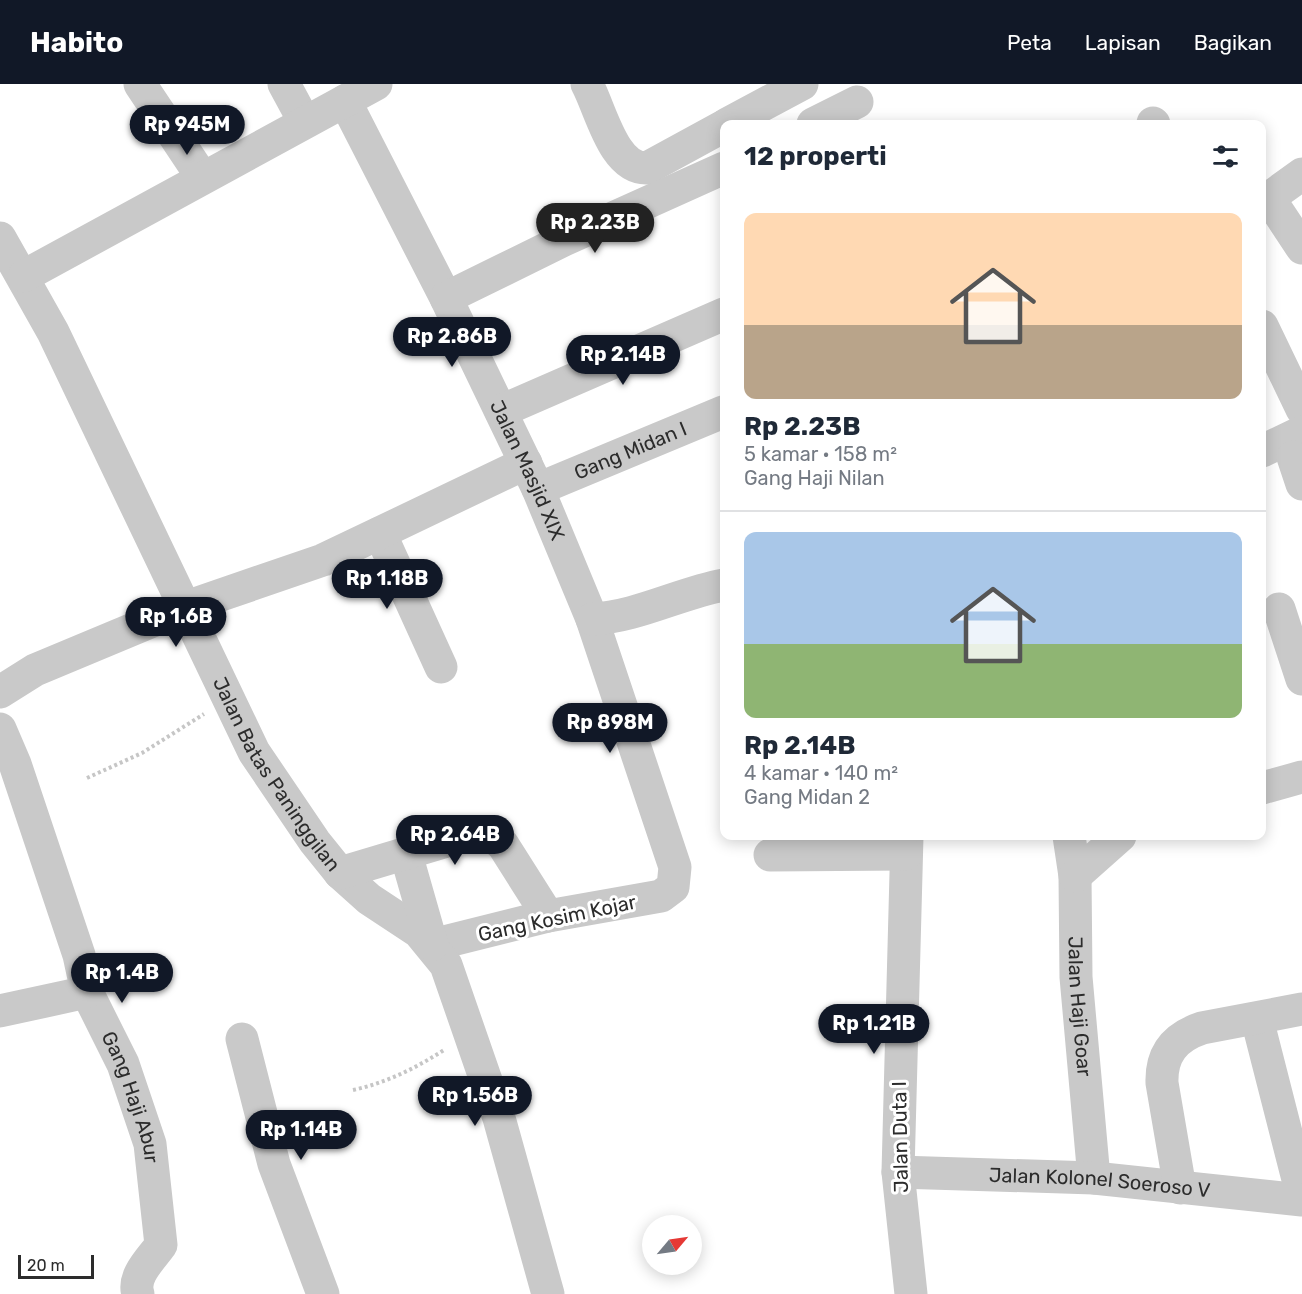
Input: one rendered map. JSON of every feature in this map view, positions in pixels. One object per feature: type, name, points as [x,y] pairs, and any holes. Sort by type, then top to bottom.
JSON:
[{"type":"street","points":[[140,84],[202,177]]},
{"type":"street","points":[[284,84],[304,121]]},
{"type":"street","points":[[24,276],[304,121],[376,84]]},
{"type":"street","points":[[587,84],[623,158],[638,168],[647,168],[720,128]]},
{"type":"street","points":[[735,120],[802,84]]},
{"type":"street","name":"Jalan Masjid XIX","points":[[345,101],[446,298],[532,476],[592,619],[675,867],[675,881]]},
{"type":"street","points":[[821,120],[857,102]]},
{"type":"street","points":[[446,298],[564,240],[720,170]]},
{"type":"street","points":[[1302,174],[1269,198],[1302,248]]},
{"type":"street","name":"Jalan Batas Paninggilan","points":[[2,244],[24,276],[186,607],[254,752],[315,842],[340,873],[369,899],[419,932],[432,945],[446,965],[499,1118],[548,1294]]},
{"type":"street","points":[[501,411],[720,316]]},
{"type":"street","points":[[1266,334],[1302,409]]},
{"type":"street","name":"Gang Midan I","points":[[0,692],[35,670],[186,607],[323,560],[380,532],[532,476],[720,413]]},
{"type":"street","points":[[1266,452],[1299,458]]},
{"type":"street","points":[[380,532],[441,667]]},
{"type":"street","points":[[592,619],[617,616],[701,589],[720,586]]},
{"type":"street","points":[[1281,608],[1302,679]]},
{"type":"street","name":"Gang Haji Abur","points":[[0,729],[15,764],[79,955],[87,992],[123,1064],[150,1144],[161,1245],[135,1284],[138,1294]]},
{"type":"street","points":[[1266,787],[1302,777]]},
{"type":"street","points":[[340,873],[477,832],[488,832],[503,845],[548,916]]},
{"type":"street","name":"Jalan Haji Goar","points":[[1070,840],[1075,876],[1076,977],[1094,1178]]},
{"type":"street","points":[[1075,876],[1116,840]]},
{"type":"street","points":[[770,855],[906,845]]},
{"type":"street","name":"Jalan Duta I","points":[[906,845],[898,1172],[911,1294]]},
{"type":"street","points":[[406,854],[432,945]]},
{"type":"street","name":"Gang Kosim Kojar","points":[[432,945],[548,916],[661,896],[675,881]]},
{"type":"street","points":[[0,1011],[87,992]]},
{"type":"street","points":[[1180,1188],[1162,1083],[1164,1057],[1170,1048],[1188,1033],[1302,1009]]},
{"type":"street","points":[[1257,1019],[1302,1195]]},
{"type":"street","points":[[242,1039],[274,1164],[323,1294]]},
{"type":"street","name":"Jalan Kolonel Soeroso V","points":[[898,1172],[1094,1178],[1302,1200]]},
{"type":"path","points":[[87,778],[142,753],[228,700]]},
{"type":"path","points":[[353,1090],[369,1087],[419,1066],[470,1033]]}]
